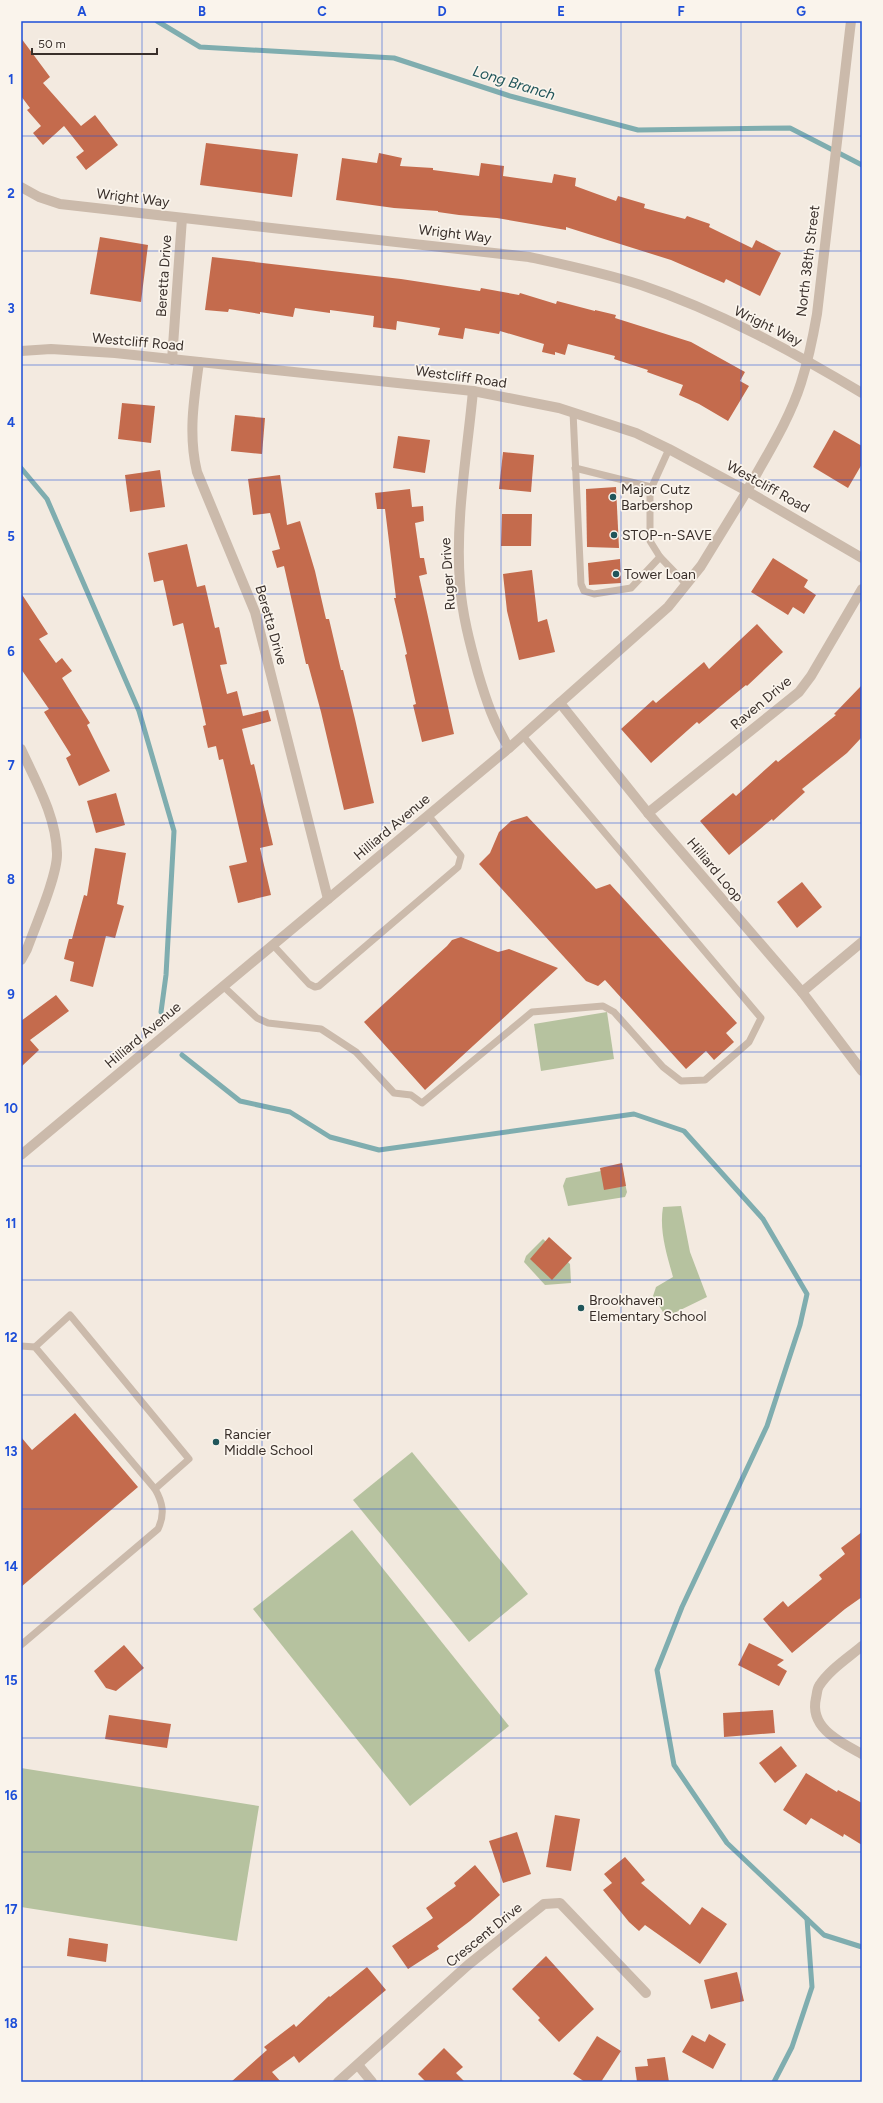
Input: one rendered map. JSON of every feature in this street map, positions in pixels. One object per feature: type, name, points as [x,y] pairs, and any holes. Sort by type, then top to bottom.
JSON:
[{"type":"street","name":"North 38th Street","points":[[747,491],[793,405],[807,360],[817,314],[836,139],[851,21]]},
{"type":"street","name":"Wright Way","points":[[21,187],[39,197],[60,204],[529,257],[593,271],[641,285],[711,314],[807,360],[862,393]]},
{"type":"street","name":"Beretta Drive","points":[[172,360],[182,218]]},
{"type":"street","name":"Westcliff Road","points":[[21,351],[51,349],[115,353],[473,391],[573,412],[636,433],[669,449],[747,491],[862,558]]},
{"type":"street","name":"Beretta Drive","points":[[199,362],[191,429],[197,472],[255,612],[328,899]]},
{"type":"street","name":"Ruger Drive","points":[[473,391],[459,530],[460,584],[470,646],[487,704],[498,730],[509,748]]},
{"type":"street","name":"Hilliard Avenue","points":[[21,1155],[509,748],[668,607],[701,566],[747,491]]},
{"type":"street","name":"Raven Drive","points":[[648,813],[799,692],[824,654],[862,589]]},
{"type":"street","name":"Hilliard Loop","points":[[560,703],[648,813],[802,992],[862,1071]]},
{"type":"street","points":[[21,749],[52,818],[58,854],[52,880],[21,960]]},
{"type":"street","points":[[802,992],[862,942]]},
{"type":"street","points":[[862,1646],[829,1675],[818,1687],[814,1706],[818,1721],[826,1733],[862,1754]]},
{"type":"street","name":"Crescent Drive","points":[[338,2082],[468,1965],[544,1904],[560,1903],[646,1993]]},
{"type":"street","points":[[358,2065],[372,2082]]},
{"type":"lane","points":[[573,412],[581,584],[584,591],[594,594],[631,588],[660,557]]},
{"type":"lane","points":[[669,449],[651,487],[648,503],[650,541],[660,557],[687,585]]},
{"type":"lane","points":[[575,468],[651,487]]},
{"type":"lane","points":[[223,986],[257,1018],[268,1023],[321,1029],[356,1052],[394,1093],[411,1096],[422,1103],[532,1012],[603,1006],[614,1012],[663,1067],[681,1081],[705,1080],[749,1042],[761,1018],[523,736]]},
{"type":"lane","points":[[272,945],[309,984],[318,986],[458,867],[461,856],[428,815]]},
{"type":"lane","points":[[35,1347],[70,1315],[189,1460],[155,1489]]},
{"type":"lane","points":[[21,1346],[35,1347],[155,1489],[162,1500],[163,1518],[158,1529],[21,1645]]},
{"type":"green space","points":[[607,1012],[614,1059],[541,1071],[534,1024]]},
{"type":"green space","points":[[621,1167],[627,1192],[625,1197],[568,1206],[563,1186],[566,1178]]},
{"type":"green space","points":[[681,1206],[690,1252],[707,1297],[666,1317],[653,1296],[656,1287],[673,1277],[663,1234],[663,1207]]},
{"type":"green space","points":[[543,1239],[570,1264],[571,1283],[545,1285],[524,1262],[526,1256]]},
{"type":"green space","points":[[412,1452],[528,1594],[469,1642],[353,1500]]},
{"type":"green space","points":[[352,1530],[509,1726],[410,1806],[253,1609]]},
{"type":"green space","points":[[21,1768],[259,1806],[237,1941],[21,1907]]},
{"type":"building","points":[[21,38],[50,77],[43,83],[81,126],[95,115],[118,145],[86,170],[76,157],[84,151],[64,126],[43,145],[33,133],[41,126],[27,110],[30,108],[21,96]]},
{"type":"building","points":[[206,143],[298,154],[292,197],[200,185]]},
{"type":"building","points":[[379,153],[402,158],[400,166],[433,168],[433,170],[479,176],[481,163],[504,166],[503,176],[552,183],[554,174],[576,178],[575,186],[616,201],[618,196],[645,204],[644,208],[685,219],[687,216],[710,224],[709,227],[752,248],[756,240],[781,253],[760,296],[726,279],[724,283],[671,260],[566,227],[566,230],[497,218],[459,215],[438,211],[394,208],[336,200],[342,158],[377,163]]},
{"type":"building","points":[[100,237],[148,245],[141,302],[90,294]]},
{"type":"building","points":[[212,257],[401,279],[480,291],[481,288],[519,295],[520,293],[556,304],[557,301],[616,315],[615,318],[691,342],[745,372],[740,381],[749,386],[728,421],[699,404],[679,395],[683,385],[647,372],[648,370],[614,359],[615,356],[568,344],[565,355],[555,352],[555,355],[542,352],[544,344],[500,331],[499,334],[465,328],[463,339],[438,335],[440,328],[397,321],[396,330],[373,327],[374,316],[330,310],[330,313],[295,308],[293,317],[229,309],[228,312],[205,310]]},
{"type":"building","points":[[122,403],[155,406],[151,443],[118,439]]},
{"type":"building","points":[[235,415],[265,418],[262,454],[231,451]]},
{"type":"building","points":[[834,430],[862,446],[862,464],[848,488],[813,467]]},
{"type":"building","points":[[398,436],[430,440],[425,473],[393,468]]},
{"type":"building","points":[[503,452],[534,455],[531,492],[499,489]]},
{"type":"building","points":[[160,470],[165,507],[130,512],[125,475]]},
{"type":"building","points":[[280,475],[287,525],[300,521],[315,571],[326,619],[329,619],[341,670],[343,670],[355,719],[374,803],[344,810],[321,712],[308,664],[306,664],[284,566],[277,568],[272,551],[280,549],[270,513],[253,515],[248,479]]},
{"type":"building","points":[[616,487],[619,548],[587,547],[586,489]]},
{"type":"building","points":[[410,489],[412,507],[423,506],[424,521],[415,523],[420,558],[424,558],[427,574],[419,576],[454,734],[422,742],[413,705],[416,704],[405,655],[407,654],[394,598],[396,598],[385,509],[377,509],[375,493]]},
{"type":"building","points":[[502,514],[532,514],[531,546],[501,546]]},
{"type":"building","points":[[187,544],[197,587],[205,585],[215,628],[219,627],[227,664],[220,665],[227,694],[237,691],[243,716],[268,710],[271,721],[242,729],[251,765],[254,764],[273,845],[260,848],[271,895],[238,903],[229,866],[247,862],[223,759],[219,760],[216,746],[208,748],[203,726],[206,725],[183,623],[173,626],[163,580],[154,582],[148,553]]},
{"type":"building","points":[[773,558],[808,580],[804,587],[816,595],[804,614],[793,607],[788,615],[751,592]]},
{"type":"building","points":[[620,559],[621,583],[589,585],[588,563]]},
{"type":"building","points":[[532,570],[538,622],[547,619],[555,652],[519,660],[507,611],[503,574]]},
{"type":"building","points":[[21,593],[48,634],[39,639],[56,663],[62,658],[72,671],[62,678],[90,723],[87,725],[110,771],[79,786],[66,758],[71,755],[44,712],[49,709],[21,669]]},
{"type":"building","points":[[757,624],[783,652],[747,686],[746,685],[699,724],[697,722],[651,763],[621,729],[653,700],[656,703],[704,662],[709,669]]},
{"type":"building","points":[[862,685],[862,737],[847,753],[802,789],[805,792],[773,821],[772,819],[729,855],[700,821],[733,793],[736,796],[776,760],[778,762],[836,715],[834,714]]},
{"type":"building","points":[[116,793],[125,825],[96,833],[87,801]]},
{"type":"building","points":[[527,816],[596,889],[610,884],[737,1023],[726,1033],[734,1042],[714,1060],[706,1051],[686,1069],[605,980],[598,986],[586,981],[479,864],[490,853],[499,832],[511,821]]},
{"type":"building","points":[[95,848],[126,853],[117,904],[124,906],[115,938],[106,936],[93,987],[70,981],[74,962],[64,959],[69,939],[72,939],[84,895],[87,896]]},
{"type":"building","points":[[802,882],[822,907],[797,928],[777,902]]},
{"type":"building","points":[[461,937],[498,952],[509,949],[558,968],[425,1090],[364,1022],[452,940]]},
{"type":"building","points":[[56,995],[69,1011],[30,1040],[39,1050],[21,1067],[21,1021]]},
{"type":"building","points":[[622,1163],[626,1186],[604,1190],[600,1168]]},
{"type":"building","points":[[549,1237],[572,1258],[552,1280],[530,1259]]},
{"type":"building","points":[[75,1413],[138,1487],[21,1587],[21,1437],[32,1450]]},
{"type":"building","points":[[862,1532],[862,1597],[845,1609],[792,1653],[763,1619],[783,1601],[788,1607],[822,1579],[819,1575],[845,1554],[841,1548]]},
{"type":"building","points":[[749,1643],[784,1660],[777,1665],[787,1671],[779,1686],[738,1665]]},
{"type":"building","points":[[124,1645],[144,1668],[116,1691],[106,1688],[94,1671]]},
{"type":"building","points":[[773,1710],[775,1733],[724,1737],[723,1713]]},
{"type":"building","points":[[109,1715],[171,1724],[167,1748],[105,1739]]},
{"type":"building","points":[[781,1746],[797,1766],[775,1783],[759,1763]]},
{"type":"building","points":[[806,1773],[837,1792],[838,1790],[862,1803],[862,1845],[844,1834],[843,1837],[811,1818],[806,1825],[783,1810]]},
{"type":"building","points":[[555,1815],[580,1819],[571,1871],[546,1867]]},
{"type":"building","points":[[517,1832],[531,1874],[503,1883],[489,1841]]},
{"type":"building","points":[[625,1857],[645,1880],[641,1883],[690,1925],[702,1907],[727,1924],[700,1964],[645,1925],[639,1931],[629,1922],[603,1890],[612,1883],[604,1874]]},
{"type":"building","points":[[475,1865],[500,1895],[470,1921],[437,1946],[439,1949],[408,1969],[392,1946],[433,1918],[426,1908],[456,1886],[454,1883]]},
{"type":"building","points":[[69,1938],[108,1944],[106,1962],[67,1956]]},
{"type":"building","points":[[546,1956],[594,2009],[559,2042],[538,2020],[540,2018],[512,1989]]},
{"type":"building","points":[[367,1967],[386,1990],[299,2063],[294,2056],[272,2072],[281,2082],[231,2082],[267,2050],[264,2047],[294,2024],[296,2027],[329,1996],[330,1997]]},
{"type":"building","points":[[737,1972],[744,2001],[711,2009],[704,1980]]},
{"type":"building","points":[[709,2034],[726,2044],[713,2069],[682,2052],[692,2035],[705,2042]]},
{"type":"building","points":[[597,2036],[621,2051],[601,2082],[585,2082],[573,2074]]},
{"type":"building","points":[[444,2048],[463,2067],[456,2073],[465,2082],[426,2082],[418,2074]]},
{"type":"building","points":[[665,2057],[669,2082],[637,2082],[635,2067],[648,2066],[647,2059]]},
{"type":"waterway","name":"Long Branch","points":[[157,21],[200,47],[394,58],[510,96],[638,130],[790,128],[862,165]]},
{"type":"waterway","points":[[21,468],[47,499],[139,711],[174,831],[166,975],[161,1012]]},
{"type":"waterway","points":[[182,1055],[240,1101],[290,1112],[330,1137],[379,1150],[634,1114],[684,1131],[763,1219],[807,1294],[800,1325],[767,1426],[682,1607],[657,1670],[674,1765],[727,1843],[824,1935],[862,1947]]},
{"type":"waterway","points":[[774,2082],[792,2047],[812,1987],[807,1919]]},
{"type":"place","name":"Major Cutz Barbershop","points":[[613,497]]},
{"type":"place","name":"STOP-n-SAVE","points":[[614,535]]},
{"type":"place","name":"Tower Loan","points":[[616,574]]},
{"type":"place","name":"Brookhaven Elementary School","points":[[581,1308]]},
{"type":"place","name":"Rancier Middle School","points":[[216,1442]]}]
